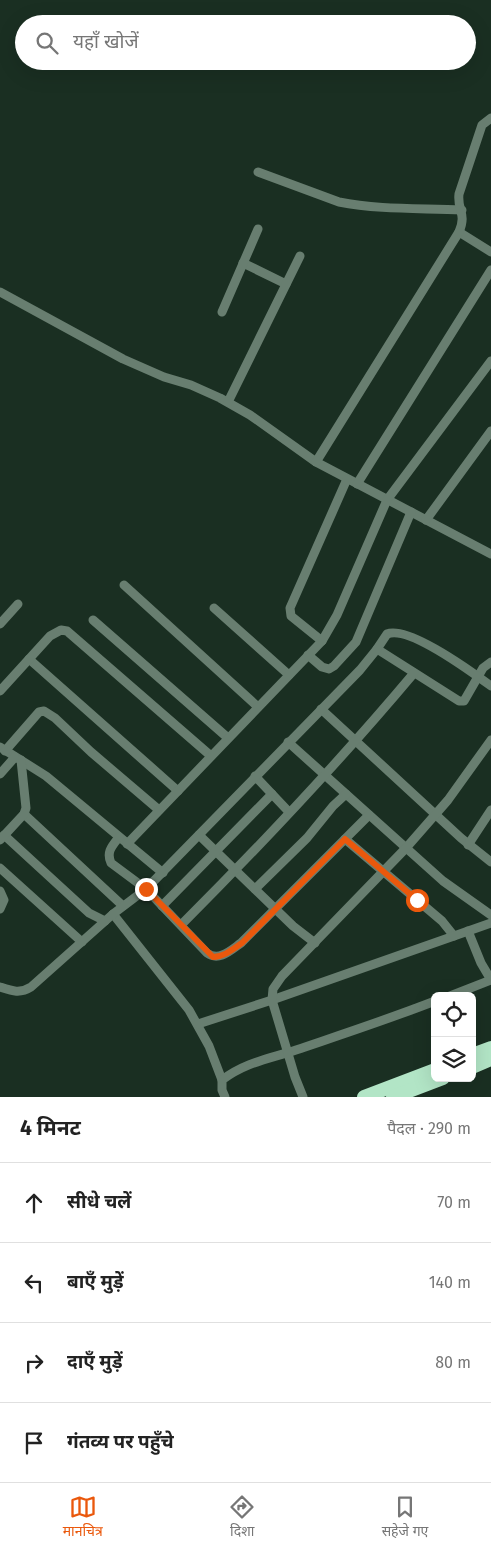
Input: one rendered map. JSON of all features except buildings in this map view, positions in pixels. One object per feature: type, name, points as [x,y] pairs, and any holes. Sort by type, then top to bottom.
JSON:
[{"type":"highway","points":[[476,1054],[491,1048]]},
{"type":"highway","points":[[476,1065],[491,1059]]},
{"type":"highway","points":[[364,1097],[431,1072]]},
{"type":"highway","points":[[393,1097],[432,1082]]},
{"type":"street","points":[[316,462],[459,232],[462,224],[462,210],[458,203],[461,185],[482,125],[491,118]]},
{"type":"street","points":[[258,172],[339,202],[368,206],[462,210]]},
{"type":"street","points":[[222,312],[258,229]]},
{"type":"street","points":[[459,232],[491,252]]},
{"type":"street","points":[[228,402],[300,256]]},
{"type":"street","points":[[243,263],[286,284]]},
{"type":"street","points":[[357,484],[491,270]]},
{"type":"street","points":[[0,292],[123,359],[164,377],[201,389],[228,402],[250,415],[316,462],[491,554]]},
{"type":"street","points":[[128,844],[322,641],[340,608],[388,500],[491,361]]},
{"type":"street","points":[[426,520],[491,431]]},
{"type":"street","points":[[322,641],[291,616],[290,608],[347,478]]},
{"type":"street","points":[[308,655],[322,667],[329,669],[356,642],[411,512]]},
{"type":"street","points":[[124,585],[258,707]]},
{"type":"street","points":[[0,624],[18,604]]},
{"type":"street","points":[[214,608],[289,675]]},
{"type":"street","points":[[93,620],[228,738]]},
{"type":"street","points":[[0,691],[50,636],[61,630],[68,631],[211,756]]},
{"type":"street","points":[[0,986],[16,992],[25,991],[113,914],[146,889],[360,670],[377,650],[387,634],[398,632],[436,650],[491,686]]},
{"type":"street","points":[[377,650],[459,701],[464,701],[483,668],[491,662]]},
{"type":"street","points":[[29,659],[178,791]]},
{"type":"street","points":[[181,925],[236,870],[324,774],[357,742],[414,673]]},
{"type":"street","points":[[321,709],[468,844],[491,862]]},
{"type":"street","points":[[159,810],[91,752],[55,718],[44,711],[39,712],[2,749],[54,781],[163,873]]},
{"type":"street","points":[[303,1097],[272,1000],[273,989],[276,983],[406,848],[454,793],[491,740]]},
{"type":"street","points":[[288,742],[454,890],[491,915]]},
{"type":"street","points":[[0,774],[18,758]]},
{"type":"street","points":[[18,758],[27,802],[24,814],[2,838],[89,913],[105,921]]},
{"type":"street","points":[[255,776],[289,812]]},
{"type":"street","points":[[162,906],[272,794]]},
{"type":"street","points":[[255,889],[346,794]]},
{"type":"street","points":[[468,844],[491,812]]},
{"type":"street","points":[[24,814],[124,906]]},
{"type":"street","points":[[119,837],[110,850],[109,858],[111,863],[146,889],[207,953],[213,957],[218,957],[242,943],[369,815]]},
{"type":"street","points":[[199,835],[293,926],[315,943]]},
{"type":"street","points":[[345,839],[442,921],[454,936]]},
{"type":"street","points":[[0,868],[82,942]]},
{"type":"street","points":[[0,891],[4,900],[0,909]]},
{"type":"street","points":[[113,914],[182,1000],[198,1024],[222,1080],[222,1090],[225,1097]]},
{"type":"street","points":[[198,1024],[491,923]]},
{"type":"street","points":[[460,992],[491,980],[481,963],[468,931]]},
{"type":"street","points":[[222,1080],[247,1064],[288,1053],[431,1002]]},
{"type":"route","points":[[146,889],[213,957],[218,957],[242,943],[345,839],[417,900]]}]
